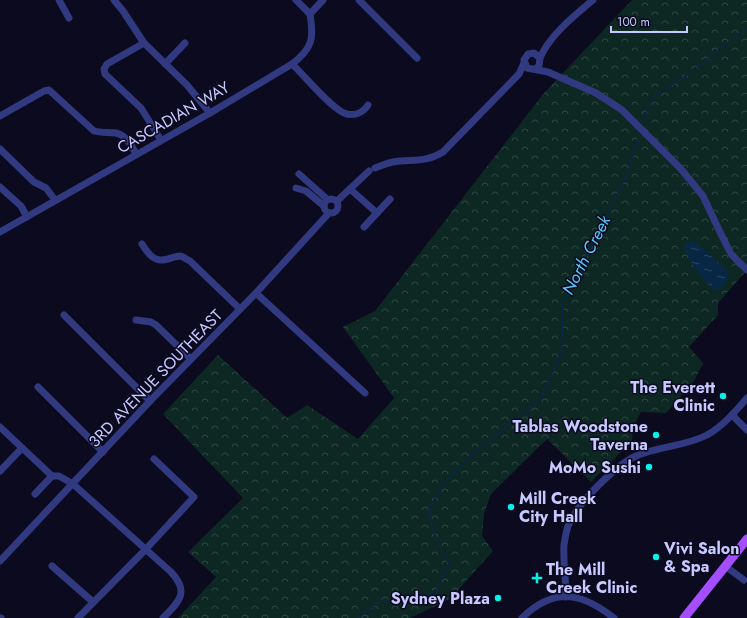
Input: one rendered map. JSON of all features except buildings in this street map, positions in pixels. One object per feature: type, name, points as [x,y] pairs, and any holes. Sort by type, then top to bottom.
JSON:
[{"type":"main road","points":[[684,618],[747,539]]},
{"type":"street","points":[[59,0],[69,18]]},
{"type":"street","points":[[114,0],[144,43],[187,85],[210,113]]},
{"type":"street","points":[[296,0],[310,14],[323,0]]},
{"type":"street","points":[[359,0],[417,58]]},
{"type":"street","points":[[337,201],[372,169],[394,162],[424,160],[435,157],[443,152],[520,74],[539,66],[544,48],[572,18],[593,0]]},
{"type":"street","name":"CASCADIAN WAY","points":[[0,232],[210,113],[304,56],[311,40],[312,29],[310,14]]},
{"type":"street","points":[[144,43],[107,64],[104,69],[104,74],[141,108],[161,140]]},
{"type":"street","points":[[166,64],[186,44]]},
{"type":"street","points":[[520,74],[526,55],[544,48]]},
{"type":"street","points":[[531,53],[536,54],[548,72]]},
{"type":"street","points":[[524,63],[527,68],[548,72],[596,93],[622,110],[681,169],[703,196],[731,254],[747,270]]},
{"type":"street","points":[[292,64],[344,114],[355,115],[364,111],[368,105]]},
{"type":"street","points":[[0,116],[44,90],[48,90],[94,131],[116,133],[123,136],[132,146],[136,154]]},
{"type":"street","points":[[0,150],[34,182],[46,188],[55,200]]},
{"type":"street","points":[[299,174],[326,203]]},
{"type":"street","points":[[0,187],[20,206],[27,217]]},
{"type":"street","points":[[296,188],[306,191],[326,203]]},
{"type":"street","points":[[350,189],[376,213]]},
{"type":"street","points":[[332,198],[337,201],[337,210],[333,213],[329,213],[325,210],[326,203],[332,198]]},
{"type":"street","points":[[364,227],[390,199]]},
{"type":"street","name":"3RD AVENUE SOUTHEAST","points":[[0,561],[150,401],[256,293],[329,213]]},
{"type":"street","points":[[142,244],[146,251],[157,260],[181,256],[190,261],[240,309]]},
{"type":"street","points":[[256,293],[365,393]]},
{"type":"street","points":[[64,315],[150,401]]},
{"type":"street","points":[[136,320],[151,322],[156,325],[191,359]]},
{"type":"street","points":[[38,387],[103,452]]},
{"type":"street","points":[[566,597],[564,545],[569,524],[583,503],[616,468],[634,457],[706,436],[732,416],[747,398]]},
{"type":"street","points":[[732,416],[747,430]]},
{"type":"street","points":[[0,427],[52,476],[59,476],[73,484],[178,579],[182,587],[178,600],[163,618]]},
{"type":"street","points":[[0,471],[22,448]]},
{"type":"street","points":[[78,618],[146,549],[194,497],[154,459]]},
{"type":"street","points":[[35,494],[52,476]]},
{"type":"street","points":[[52,566],[93,602]]},
{"type":"street","points":[[725,566],[744,580]]},
{"type":"street","points":[[522,618],[533,608],[542,603],[554,598],[566,597],[588,601],[600,607],[614,618]]},
{"type":"green space","points":[[632,0],[747,0],[747,270],[718,303],[718,315],[689,347],[703,363],[694,381],[666,413],[641,412],[633,427],[632,441],[591,482],[547,439],[491,494],[484,514],[482,536],[493,551],[450,599],[410,618],[178,618],[216,577],[188,552],[243,498],[163,414],[218,355],[287,418],[307,405],[358,439],[394,398],[343,327],[375,311],[544,93]]},
{"type":"water","points":[[694,241],[726,269],[729,275],[727,281],[720,289],[714,290],[710,286],[696,270],[689,258],[684,246],[687,243]]},
{"type":"waterway","name":"North Creek","points":[[644,121],[652,98],[690,73],[747,29]]},
{"type":"waterway","name":"North Creek","points":[[358,618],[379,602],[436,592],[449,564],[435,536],[428,512],[442,485],[468,458],[541,399],[562,350],[563,301],[626,177],[638,139]]},
{"type":"place","name":"The Everett Clinic","points":[[723,396]]},
{"type":"place","name":"Tablas Woodstone Taverna","points":[[656,435]]},
{"type":"place","name":"MoMo Sushi","points":[[649,467]]},
{"type":"place","name":"Mill Creek City Hall","points":[[511,507]]},
{"type":"place","name":"Vivi Salon & Spa","points":[[656,557]]},
{"type":"place","name":"The Mill Creek Clinic","points":[[537,578]]},
{"type":"place","name":"Sydney Plaza","points":[[498,598]]}]
